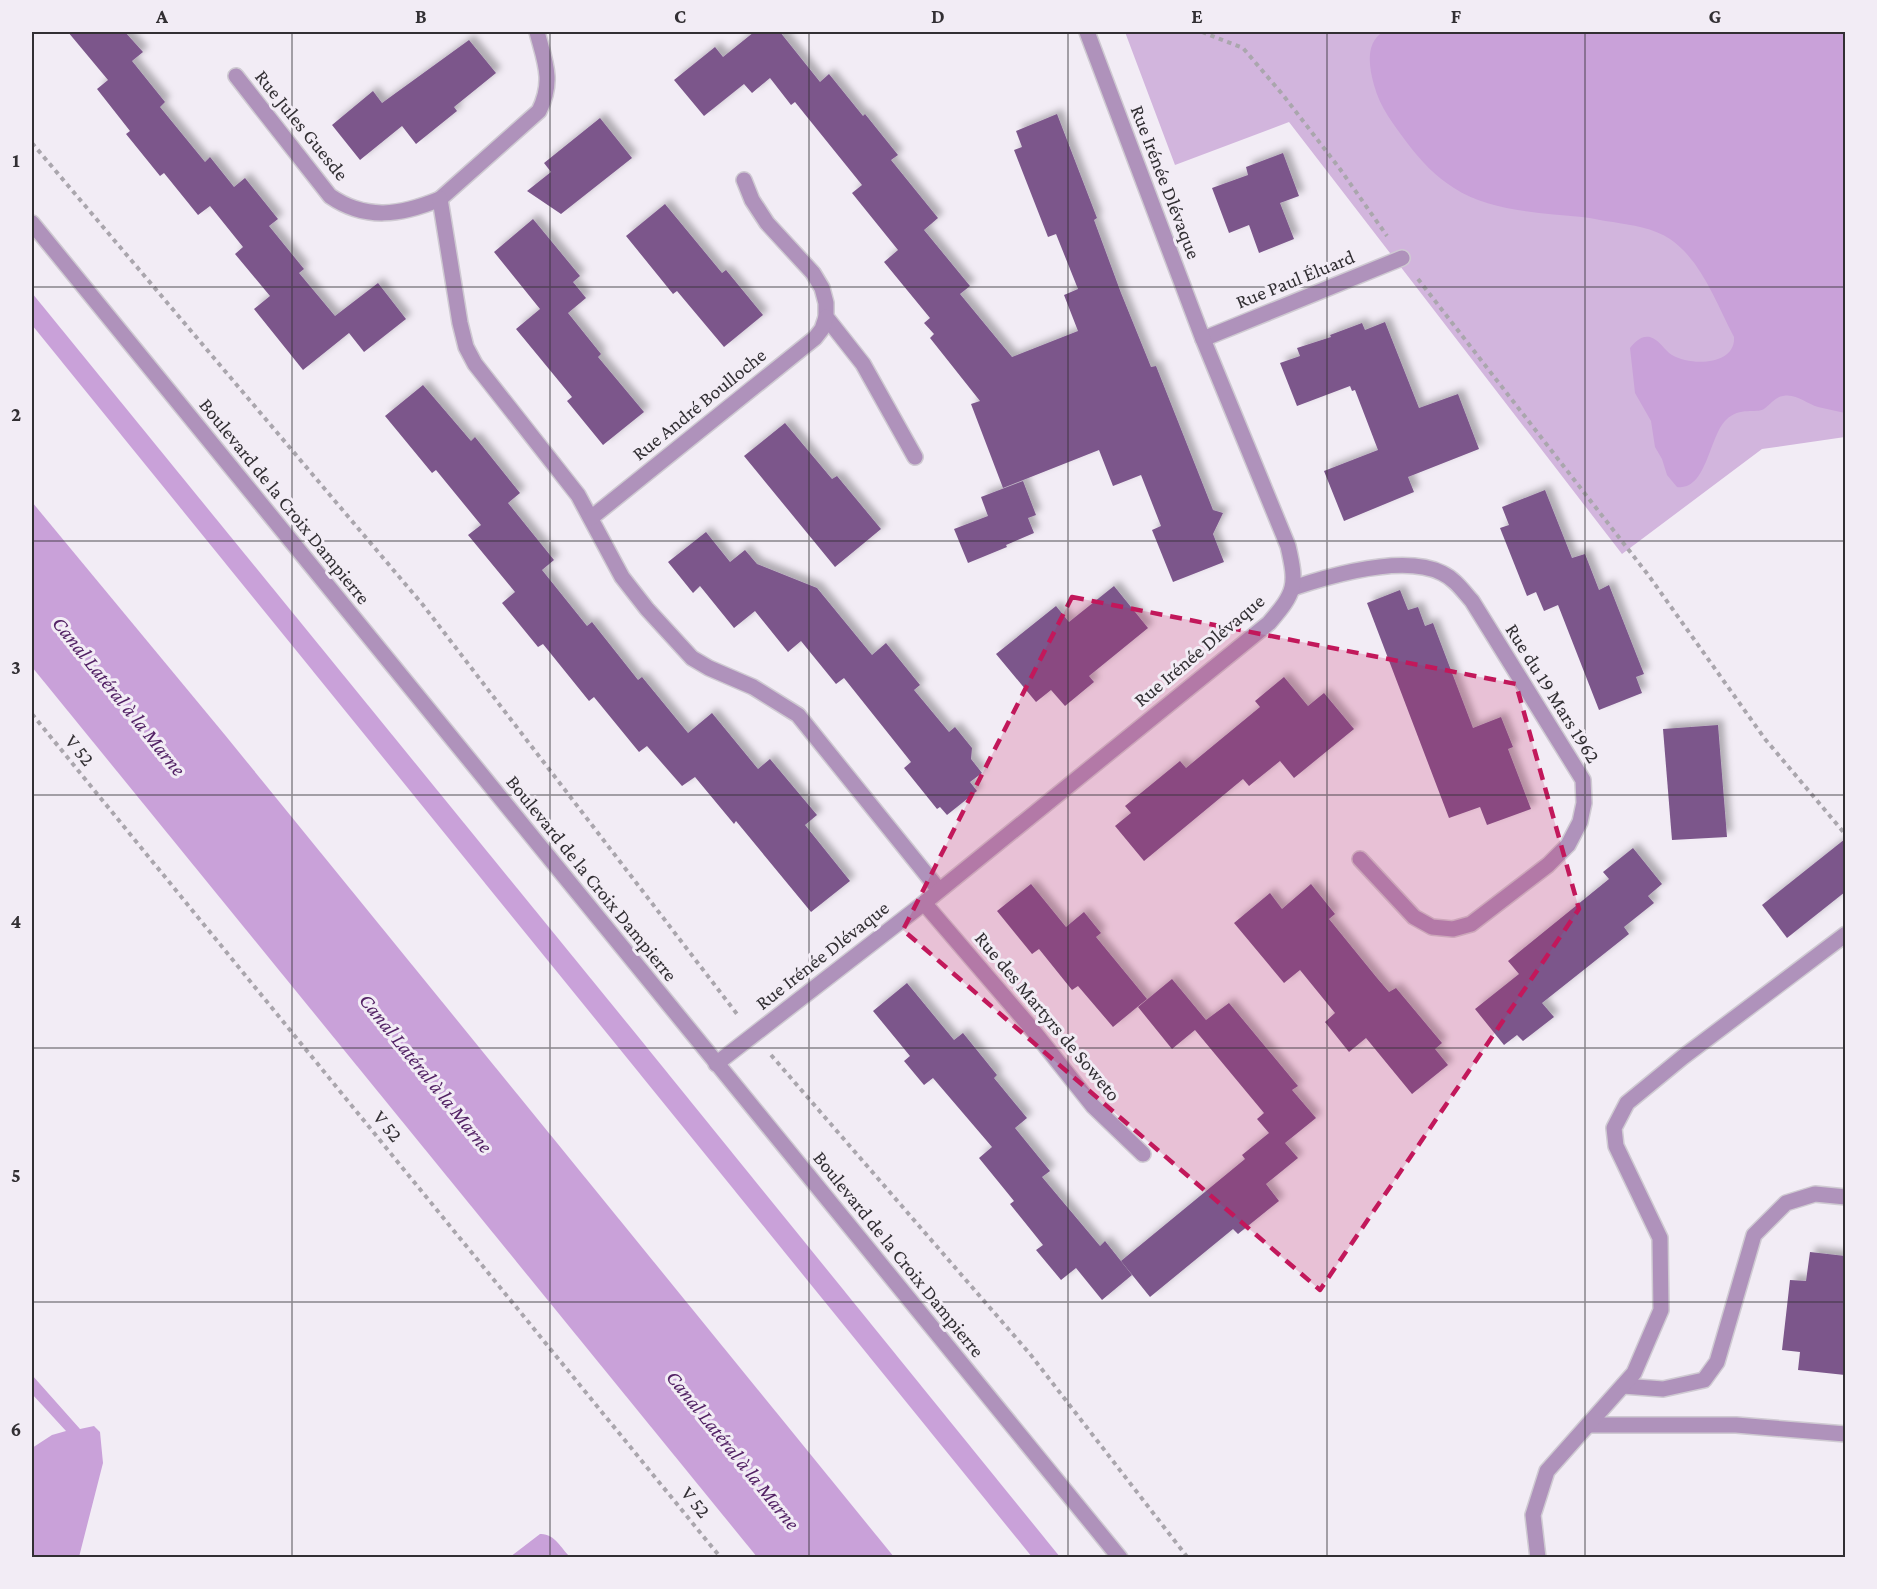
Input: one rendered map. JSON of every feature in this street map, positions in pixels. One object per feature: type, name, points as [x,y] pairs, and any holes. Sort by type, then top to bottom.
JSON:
[{"type":"street","points":[[537,32],[549,80],[546,97],[539,111],[440,199],[466,347],[475,364],[578,495],[622,577],[677,643],[700,663],[753,687],[798,716],[939,890]]},
{"type":"street","name":"Rue Irénée Dlévaque","points":[[716,1064],[924,903],[1269,623],[1285,604],[1293,588],[1294,571],[1288,546],[1203,339],[1087,32]]},
{"type":"street","name":"Rue Jules Guesde","points":[[236,76],[330,196],[344,205],[364,212],[398,212],[440,199]]},
{"type":"street","points":[[744,180],[752,200],[767,223],[813,273],[822,288],[826,303],[826,317],[863,364],[915,457]]},
{"type":"street","name":"Boulevard de la Croix Dampierre","points":[[32,223],[1120,1557]]},
{"type":"street","name":"Rue Paul Éluard","points":[[1203,339],[1402,258]]},
{"type":"street","name":"Rue André Boulloche","points":[[591,519],[815,338],[822,329],[826,317]]},
{"type":"street","name":"Rue du 19 Mars 1962","points":[[1293,588],[1332,575],[1372,569],[1408,566],[1428,568],[1443,573],[1459,585],[1472,602],[1583,780],[1584,803],[1580,822],[1568,845],[1548,865],[1471,924],[1453,928],[1432,927],[1414,917],[1360,859]]},
{"type":"street","name":"Rue des Martyrs de Soweto","points":[[924,903],[1027,1023],[1094,1106],[1143,1154]]},
{"type":"street","points":[[1538,1557],[1533,1515],[1547,1470],[1634,1373],[1661,1310],[1660,1238],[1616,1146],[1614,1128],[1628,1103],[1635,1096],[1845,934]]},
{"type":"street","points":[[1623,1386],[1663,1389],[1704,1380],[1717,1362],[1754,1235],[1785,1203],[1815,1194],[1845,1197]]},
{"type":"street","points":[[1588,1425],[1736,1425],[1845,1434]]},
{"type":"path","points":[[1202,32],[1243,48],[1283,95],[1340,169],[1402,258],[1649,576],[1765,739],[1845,835]]},
{"type":"path","points":[[32,143],[423,605],[753,1035],[1030,1353],[1188,1557]]},
{"type":"path","name":"V 52","points":[[32,714],[721,1557]]},
{"type":"highlighted area","points":[[1072,597],[1516,684],[1579,909],[1320,1290],[903,930]]},
{"type":"shaded area","points":[[1125,32],[1845,32],[1845,437],[1762,449],[1622,554],[1289,122],[1175,165]]},
{"type":"water","points":[[1383,32],[1845,32],[1845,413],[1818,407],[1788,395],[1778,398],[1764,409],[1737,413],[1726,420],[1720,428],[1701,472],[1695,480],[1687,486],[1677,487],[1667,475],[1655,447],[1651,421],[1635,393],[1630,348],[1644,337],[1650,337],[1680,359],[1711,361],[1728,354],[1733,347],[1734,337],[1700,271],[1681,248],[1664,235],[1650,230],[1586,217],[1516,210],[1483,202],[1447,184],[1413,150],[1380,101],[1372,78],[1370,56],[1373,42]]},
{"type":"water","points":[[32,293],[1060,1557],[1032,1557],[32,325]]},
{"type":"water","name":"Canal Latéral à la Marne","points":[[32,502],[225,735],[894,1557],[757,1557],[32,667]]},
{"type":"water","points":[[32,1375],[80,1429],[94,1426],[100,1432],[103,1463],[79,1557],[32,1557],[32,1448],[52,1435],[66,1431],[32,1394]]},
{"type":"water","points":[[540,1534],[553,1538],[570,1557],[510,1557]]},
{"type":"building","points":[[68,32],[125,32],[143,52],[132,61],[165,102],[160,107],[205,162],[210,157],[234,187],[245,178],[278,219],[269,226],[304,269],[299,273],[335,316],[378,283],[406,319],[364,352],[349,333],[303,370],[254,309],[270,296],[235,254],[243,247],[210,206],[198,215],[164,173],[160,176],[126,134],[130,131],[97,89],[108,80]]},
{"type":"building","points":[[754,32],[780,32],[820,82],[829,74],[898,155],[891,160],[938,218],[924,230],[970,286],[960,294],[1012,357],[1078,331],[1064,295],[1078,289],[1056,234],[1048,237],[1014,150],[1022,147],[1016,131],[1057,114],[1097,218],[1094,220],[1121,293],[1151,367],[1156,366],[1213,510],[1223,513],[1213,534],[1224,562],[1173,582],[1152,530],[1161,526],[1141,475],[1113,486],[1099,450],[1003,488],[971,404],[980,401],[930,338],[934,334],[924,323],[930,318],[884,262],[898,250],[852,193],[862,185],[795,102],[791,105],[770,78],[752,93],[744,84],[704,116],[674,80],[715,47],[723,57]]},
{"type":"building","points":[[469,40],[496,73],[454,107],[457,111],[416,144],[402,126],[360,160],[332,125],[373,91],[382,103]]},
{"type":"building","points":[[600,118],[632,158],[561,214],[527,191],[551,172],[544,163]]},
{"type":"building","points":[[1283,153],[1299,196],[1280,203],[1294,239],[1259,253],[1249,225],[1229,233],[1212,188],[1248,175],[1246,167]]},
{"type":"building","points":[[665,204],[722,273],[726,270],[763,315],[724,347],[677,291],[673,294],[626,236]]},
{"type":"building","points":[[533,219],[580,276],[573,282],[586,298],[568,313],[601,354],[598,357],[644,412],[603,445],[567,401],[572,397],[516,329],[540,309],[494,252]]},
{"type":"building","points":[[1385,322],[1419,408],[1458,394],[1479,449],[1408,477],[1414,492],[1344,521],[1324,471],[1378,450],[1355,390],[1352,391],[1350,386],[1297,406],[1280,363],[1300,356],[1297,348],[1331,337],[1330,335],[1362,323],[1365,330]]},
{"type":"building","points":[[423,385],[471,441],[475,437],[520,493],[508,503],[554,560],[542,570],[587,626],[592,622],[638,680],[642,677],[688,733],[712,713],[758,769],[770,759],[817,815],[805,825],[850,881],[811,912],[736,821],[734,824],[695,777],[682,786],[647,746],[639,752],[594,697],[589,701],[543,644],[538,647],[502,603],[515,592],[468,535],[481,525],[436,470],[432,473],[385,416]]},
{"type":"building","points":[[785,423],[832,479],[837,476],[881,529],[835,567],[744,456]]},
{"type":"building","points":[[1023,481],[1036,515],[1028,518],[1034,533],[968,563],[954,529],[988,516],[981,497]]},
{"type":"building","points":[[1545,490],[1572,558],[1585,554],[1599,590],[1609,585],[1644,674],[1636,677],[1642,693],[1599,710],[1558,605],[1544,611],[1536,592],[1527,596],[1500,528],[1509,525],[1502,507]]},
{"type":"building","points":[[706,532],[730,562],[745,550],[757,564],[817,588],[872,655],[886,643],[920,685],[914,690],[949,732],[955,727],[972,748],[971,759],[982,773],[970,782],[977,791],[947,815],[940,807],[937,809],[904,768],[911,762],[844,678],[836,684],[801,641],[788,652],[755,611],[734,628],[700,586],[693,593],[668,562]]},
{"type":"building","points":[[1114,586],[1148,628],[1089,676],[1094,682],[1065,706],[1051,690],[1036,702],[996,654],[1056,606],[1069,622]]},
{"type":"building","points":[[1400,590],[1408,610],[1418,607],[1425,626],[1433,623],[1473,728],[1501,717],[1513,747],[1508,749],[1531,809],[1487,825],[1480,807],[1449,818],[1367,603]]},
{"type":"building","points":[[1284,677],[1308,706],[1324,693],[1354,729],[1294,778],[1280,761],[1249,786],[1243,779],[1144,861],[1115,826],[1131,813],[1125,806],[1180,761],[1186,768],[1260,707],[1255,701]]},
{"type":"building","points":[[1718,725],[1727,837],[1672,840],[1663,729]]},
{"type":"building","points":[[1845,839],[1845,892],[1787,938],[1762,905]]},
{"type":"building","points":[[1633,848],[1662,884],[1648,896],[1654,903],[1624,927],[1629,934],[1542,1003],[1554,1017],[1523,1041],[1517,1035],[1504,1045],[1475,1009],[1519,974],[1508,961],[1609,879],[1603,872]]},
{"type":"building","points":[[1031,884],[1066,927],[1084,912],[1101,933],[1096,937],[1147,999],[1113,1027],[1078,986],[1072,990],[1039,949],[1032,954],[997,911]]},
{"type":"building","points":[[1311,884],[1335,914],[1329,919],[1377,978],[1389,992],[1396,988],[1442,1043],[1435,1049],[1448,1065],[1412,1094],[1366,1038],[1349,1052],[1325,1022],[1335,1013],[1300,970],[1284,983],[1234,923],[1270,893],[1282,909]]},
{"type":"building","points":[[1172,979],[1206,1020],[1229,1003],[1298,1086],[1292,1090],[1316,1118],[1285,1143],[1298,1158],[1266,1184],[1279,1201],[1238,1234],[1233,1229],[1150,1297],[1121,1261],[1245,1159],[1242,1155],[1269,1133],[1257,1119],[1264,1113],[1195,1030],[1172,1049],[1138,1007]]},
{"type":"building","points":[[907,983],[954,1040],[963,1033],[997,1075],[994,1078],[1027,1118],[1015,1128],[1050,1171],[1042,1177],[1100,1246],[1105,1241],[1132,1275],[1102,1300],[1076,1268],[1061,1280],[1036,1250],[1043,1245],[1010,1204],[1014,1201],[979,1158],[992,1147],[933,1078],[924,1085],[904,1061],[910,1056],[873,1011]]},
{"type":"building","points":[[1810,1252],[1845,1256],[1845,1375],[1798,1370],[1800,1352],[1782,1350],[1790,1280],[1806,1281]]}]
